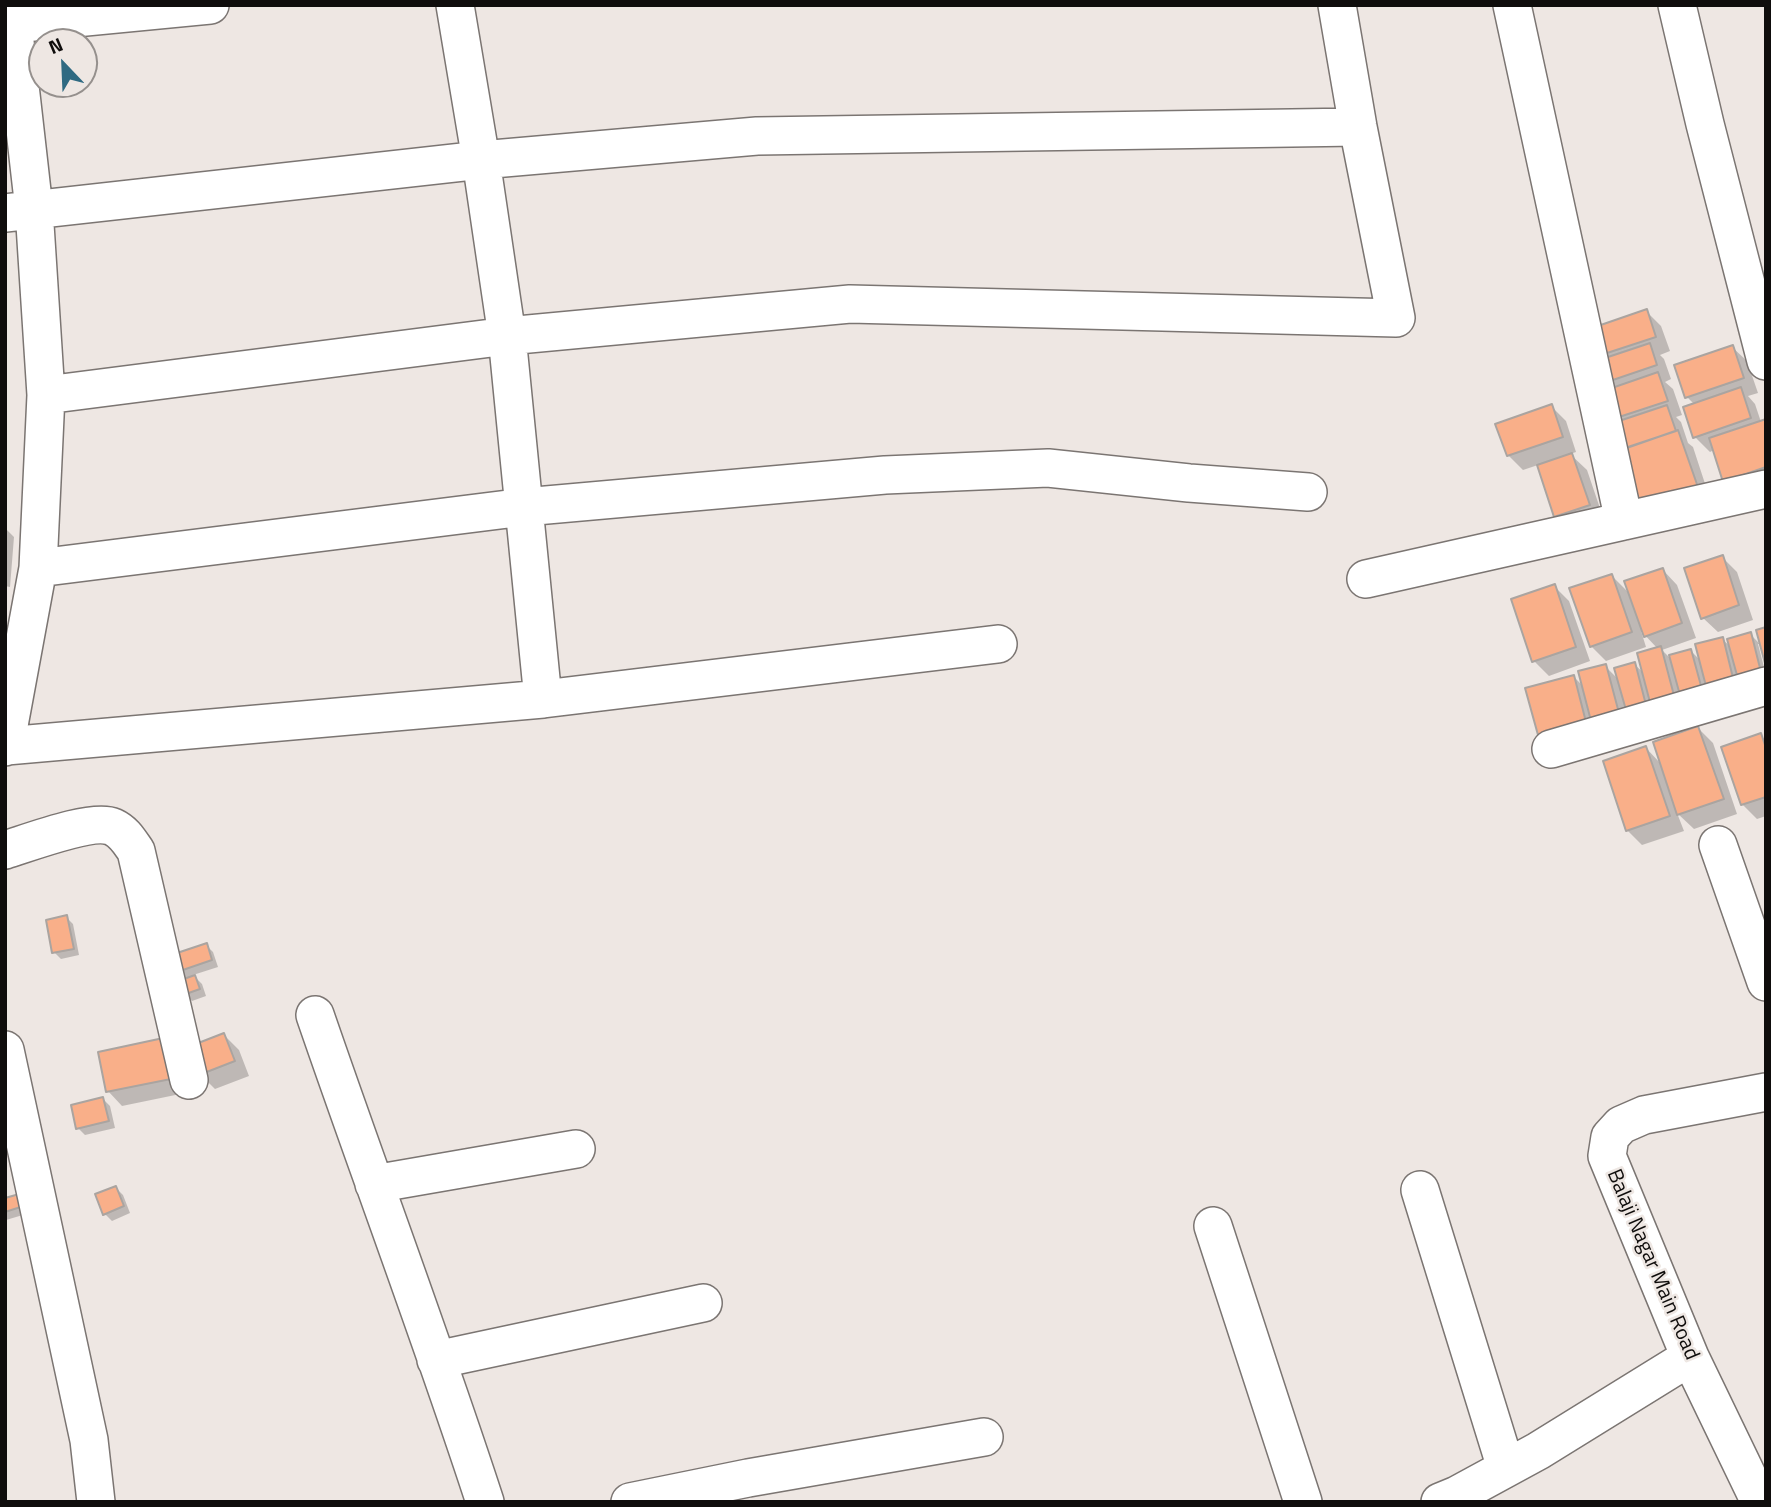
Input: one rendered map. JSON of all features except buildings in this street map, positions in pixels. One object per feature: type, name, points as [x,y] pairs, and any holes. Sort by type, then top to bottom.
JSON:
[{"type":"street","points":[[210,5],[9,24],[20,211],[46,395],[38,568],[6,747],[543,699],[999,644]]},
{"type":"street","points":[[455,5],[507,336],[543,699]]},
{"type":"street","points":[[46,395],[507,336],[850,304],[1396,318],[1357,127],[1337,5]]},
{"type":"street","points":[[1512,5],[1623,521]]},
{"type":"street","points":[[1677,5],[1704,124],[1766,361]]},
{"type":"street","points":[[20,211],[481,160],[757,136],[1357,127]]},
{"type":"street","points":[[38,568],[524,508],[885,475],[1048,468],[1308,492]]},
{"type":"street","points":[[1366,579],[1766,489]]},
{"type":"street","points":[[1551,749],[1766,686]]},
{"type":"street","points":[[5,850],[90,825],[111,826],[125,835],[136,851],[189,1080]]},
{"type":"street","points":[[1718,845],[1766,982]]},
{"type":"street","points":[[315,1015],[485,1502]]},
{"type":"street","points":[[5,1050],[89,1440],[96,1502]]},
{"type":"street","name":"Balaji Nagar Main Road","points":[[1760,1502],[1690,1357],[1607,1157],[1610,1136],[1621,1125],[1644,1115],[1766,1092]]},
{"type":"street","points":[[374,1184],[576,1149]]},
{"type":"street","points":[[1420,1190],[1506,1468]]},
{"type":"street","points":[[1213,1226],[1303,1502]]},
{"type":"street","points":[[436,1360],[703,1303]]},
{"type":"street","points":[[1440,1502],[1538,1451],[1690,1357]]},
{"type":"street","points":[[630,1502],[984,1437]]}]
